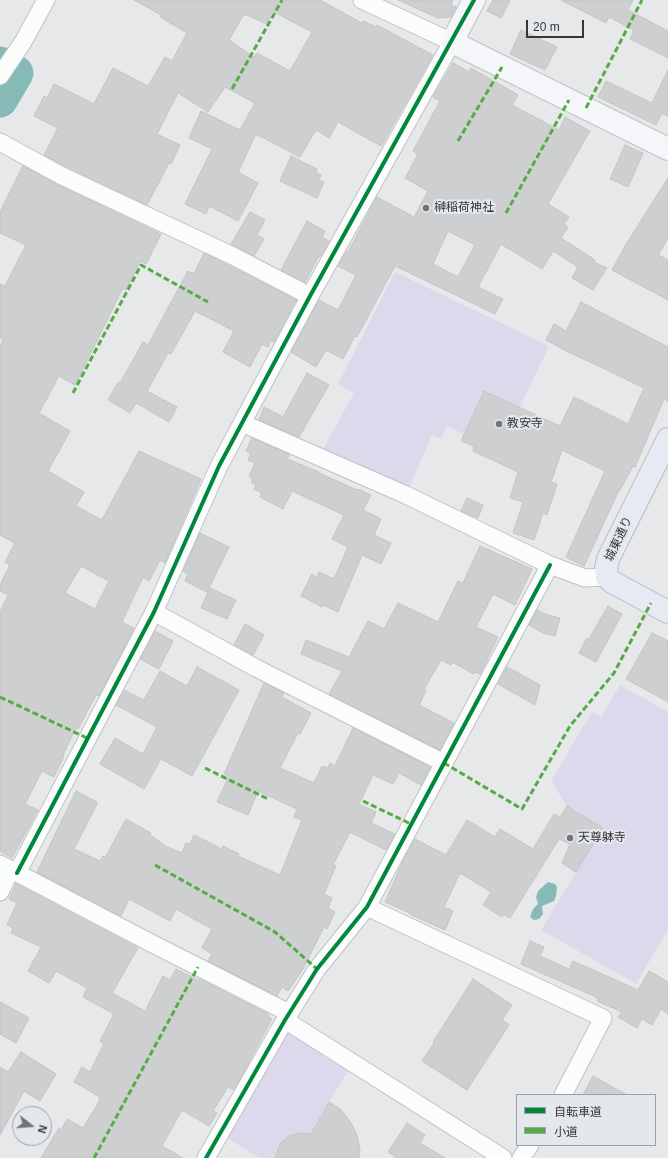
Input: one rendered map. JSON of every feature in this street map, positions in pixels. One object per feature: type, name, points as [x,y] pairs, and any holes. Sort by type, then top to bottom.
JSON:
[{"type":"highway","name":"城東通り","points":[[668,439],[608,559],[606,568],[607,577],[619,586],[668,612]]},
{"type":"street","points":[[0,76],[23,42],[46,0]]},
{"type":"street","points":[[362,0],[452,42],[668,149]]},
{"type":"street","points":[[0,892],[9,869],[154,612],[219,466],[310,296],[474,0]]},
{"type":"street","points":[[0,142],[62,176],[233,256],[310,296]]},
{"type":"street","points":[[242,423],[406,495],[550,565],[585,578],[607,577]]},
{"type":"street","points":[[206,1158],[287,1017],[317,969],[367,907],[550,565]]},
{"type":"street","points":[[154,612],[256,668],[444,763]]},
{"type":"street","points":[[9,869],[287,1017],[503,1158]]},
{"type":"street","points":[[367,907],[603,1018],[564,1094]]},
{"type":"street","points":[[521,1158],[529,1146]]},
{"type":"shaded area","points":[[395,272],[549,346],[520,407],[484,391],[464,434],[447,426],[441,439],[432,435],[406,495],[319,457],[354,393],[338,384]]},
{"type":"shaded area","points":[[620,685],[668,712],[668,929],[636,984],[541,930],[603,828],[567,806],[551,781],[592,712],[601,717]]},
{"type":"shaded area","points":[[285,1020],[352,1064],[310,1135],[300,1133],[289,1136],[280,1144],[278,1158],[260,1158],[220,1134]]},
{"type":"water","points":[[548,882],[555,884],[557,887],[556,896],[554,901],[542,906],[543,914],[539,919],[534,920],[530,917],[533,909],[538,904],[536,897],[538,891]]},
{"type":"building","points":[[134,0],[320,0],[362,23],[363,21],[376,27],[377,25],[433,55],[381,146],[338,122],[329,138],[316,130],[300,157],[256,134],[238,172],[258,183],[238,221],[209,206],[206,214],[185,204],[212,149],[189,138],[201,111],[240,130],[255,103],[225,87],[208,112],[178,93],[157,134],[180,145],[171,164],[169,163],[147,205],[44,155],[58,128],[34,116],[44,96],[47,98],[54,84],[94,104],[113,68],[148,86],[165,57],[172,61],[187,33],[160,17],[161,15]],"holes":[[[272,11],[312,32],[290,71],[257,53],[254,57],[229,40],[244,14],[267,24]]]},
{"type":"building","points":[[398,0],[453,0],[451,5],[456,7],[451,17],[438,18]]},
{"type":"building","points":[[493,0],[510,0],[501,18],[487,11]]},
{"type":"building","points":[[561,0],[633,0],[628,10],[668,31],[668,58],[630,39],[634,30],[609,17],[606,23]]},
{"type":"building","points":[[521,30],[557,47],[545,70],[510,54]]},
{"type":"building","points":[[453,63],[469,72],[471,68],[518,95],[512,105],[559,130],[565,117],[590,131],[548,204],[569,217],[564,224],[568,227],[561,238],[595,260],[594,262],[607,268],[593,290],[572,278],[578,267],[553,251],[542,269],[501,244],[478,287],[503,299],[495,314],[395,266],[357,337],[355,336],[343,359],[326,350],[316,367],[291,352],[319,300],[338,310],[356,275],[338,266],[347,251],[348,252],[377,197],[414,217],[428,191],[405,178],[418,154],[413,151],[440,101],[433,97]],"holes":[[[448,231],[475,245],[458,277],[433,264]]]},
{"type":"building","points":[[668,70],[668,116],[662,113],[656,125],[598,97],[606,81],[652,103]]},
{"type":"building","points":[[625,145],[643,153],[628,187],[610,179]]},
{"type":"building","points":[[291,156],[317,169],[316,172],[321,175],[319,180],[324,182],[317,198],[280,181]]},
{"type":"building","points":[[23,166],[58,185],[161,234],[146,264],[140,261],[126,290],[123,288],[75,385],[59,376],[39,413],[70,431],[48,471],[84,492],[76,506],[102,520],[139,451],[201,479],[165,563],[160,560],[149,581],[143,577],[122,622],[134,628],[99,696],[96,695],[78,729],[76,728],[54,777],[42,771],[25,804],[38,810],[12,858],[0,851],[0,612],[8,595],[0,591],[0,585],[10,565],[5,562],[15,543],[0,535],[0,347],[3,339],[0,338],[0,284],[5,286],[26,245],[0,233],[0,212]],"holes":[[[81,566],[109,581],[95,609],[65,593]]]},
{"type":"building","points":[[668,178],[668,238],[658,255],[668,260],[668,300],[612,270],[625,246]]},
{"type":"building","points":[[250,212],[265,220],[257,235],[264,239],[254,256],[231,244]]},
{"type":"building","points":[[307,221],[325,231],[322,237],[329,241],[305,282],[281,270]]},
{"type":"building","points":[[204,253],[296,300],[274,342],[271,341],[268,347],[262,344],[250,367],[223,352],[234,331],[195,311],[171,354],[168,353],[147,391],[177,407],[169,422],[136,403],[130,413],[108,400],[118,382],[120,383],[143,342],[148,345],[188,271],[194,274]]},
{"type":"building","points":[[581,302],[668,347],[668,401],[664,399],[635,467],[633,466],[619,490],[584,566],[566,557],[605,471],[562,450],[551,482],[557,484],[547,515],[543,513],[534,540],[513,533],[523,502],[510,498],[518,472],[473,451],[474,446],[461,441],[484,391],[560,426],[574,397],[628,424],[644,388],[546,340],[554,324],[566,331]]},
{"type":"building","points":[[307,373],[329,385],[299,437],[259,420],[264,407],[283,417]]},
{"type":"building","points":[[252,438],[290,455],[287,459],[371,495],[363,510],[381,519],[374,535],[391,543],[381,564],[362,555],[338,612],[323,605],[322,607],[301,596],[312,574],[317,577],[319,572],[334,579],[348,547],[332,539],[344,515],[292,491],[283,509],[260,497],[262,493],[254,489],[256,485],[251,482],[253,479],[249,476],[255,463],[248,460],[251,453],[246,451]]},
{"type":"building","points":[[467,498],[483,505],[478,518],[461,511]]},
{"type":"building","points":[[200,533],[229,547],[207,592],[185,581],[188,574],[183,571]]},
{"type":"building","points":[[480,546],[532,569],[515,605],[493,594],[476,627],[498,637],[480,674],[475,672],[474,674],[452,662],[451,665],[441,660],[424,689],[426,691],[419,705],[454,723],[440,750],[329,694],[342,671],[301,654],[306,640],[349,657],[368,621],[384,629],[398,603],[438,622],[458,581],[463,583]]},
{"type":"building","points":[[210,588],[236,600],[227,619],[201,608]]},
{"type":"building","points":[[608,606],[622,614],[596,662],[579,653]]},
{"type":"building","points":[[537,610],[547,615],[560,618],[555,636],[543,633],[529,625]]},
{"type":"building","points":[[245,624],[264,635],[253,655],[234,645]]},
{"type":"building","points":[[155,631],[173,641],[159,669],[140,659]]},
{"type":"building","points":[[652,633],[668,641],[668,702],[626,679]]},
{"type":"building","points":[[197,667],[239,690],[192,776],[161,759],[144,789],[100,764],[115,738],[143,754],[157,727],[116,705],[124,690],[144,700],[160,671],[187,686]]},
{"type":"building","points":[[507,667],[540,685],[535,705],[498,684]]},
{"type":"building","points":[[264,683],[284,693],[282,697],[311,713],[300,734],[298,733],[280,768],[314,783],[322,766],[328,768],[330,763],[335,766],[353,728],[430,767],[421,785],[399,773],[393,784],[373,775],[359,804],[376,812],[371,823],[395,834],[386,850],[350,832],[333,865],[336,866],[324,894],[332,898],[328,908],[335,912],[327,929],[324,927],[303,969],[288,991],[282,987],[277,996],[208,961],[212,954],[202,948],[212,929],[176,909],[170,921],[129,899],[121,916],[37,872],[76,791],[97,802],[97,804],[74,849],[100,861],[103,856],[105,858],[126,819],[151,833],[150,835],[167,847],[182,853],[186,843],[190,844],[194,835],[222,849],[223,846],[239,854],[238,856],[280,875],[302,820],[294,817],[297,809],[258,791],[248,815],[217,802],[229,776],[224,774]]},
{"type":"building","points":[[567,806],[603,828],[576,872],[562,863],[570,844],[559,839],[510,918],[503,914],[502,917],[483,905],[491,892],[460,873],[444,907],[453,911],[445,930],[385,902],[403,861],[415,839],[446,855],[467,820],[495,837],[500,829],[533,849],[554,814],[560,817]]},
{"type":"building","points":[[16,884],[138,948],[112,993],[145,1011],[163,976],[170,980],[176,969],[266,1013],[269,1015],[268,1017],[272,1019],[234,1090],[228,1087],[213,1111],[217,1113],[209,1126],[182,1110],[162,1146],[183,1158],[41,1158],[48,1146],[52,1146],[52,1140],[59,1128],[61,1130],[67,1119],[83,1128],[100,1100],[100,1097],[74,1082],[82,1067],[90,1072],[104,1044],[100,1041],[114,1014],[83,997],[87,988],[56,971],[49,983],[28,971],[41,947],[11,933],[13,928],[7,925],[17,903],[9,899]]},
{"type":"building","points":[[530,941],[544,947],[540,956],[569,969],[573,961],[638,990],[649,971],[668,982],[668,1014],[661,1009],[652,1025],[642,1019],[637,1028],[618,1017],[622,1012],[597,1001],[598,998],[521,964]]},
{"type":"building","points":[[473,979],[512,1005],[502,1020],[509,1025],[467,1090],[422,1061]]},
{"type":"building","points":[[0,1002],[29,1018],[16,1043],[0,1034]]},
{"type":"building","points":[[21,1052],[56,1074],[40,1101],[24,1091],[16,1106],[12,1106],[12,1113],[0,1135],[0,1067],[8,1072]]},
{"type":"building","points":[[593,1076],[625,1094],[584,1094]]},
{"type":"building","points":[[329,1102],[340,1109],[350,1121],[357,1135],[360,1150],[359,1158],[275,1158],[280,1144],[289,1136],[300,1133],[311,1134]]},
{"type":"building","points":[[407,1123],[425,1135],[420,1143],[445,1158],[397,1158],[388,1152]]},
{"type":"waterway","points":[[0,64],[16,73],[0,100]]},
{"type":"marked path","points":[[232,89],[282,0]]},
{"type":"marked path","points":[[586,108],[642,0]]},
{"type":"marked path","points":[[458,141],[502,67]]},
{"type":"marked path","points":[[506,213],[569,100]]},
{"type":"marked path","points":[[73,393],[141,265],[208,302]]},
{"type":"marked path","points":[[444,763],[522,809],[570,726],[614,673],[651,603]]},
{"type":"marked path","points":[[0,697],[87,738]]},
{"type":"marked path","points":[[205,768],[268,799]]},
{"type":"marked path","points":[[363,801],[411,824]]},
{"type":"marked path","points":[[155,865],[275,932],[317,969]]},
{"type":"marked path","points":[[94,1158],[198,967]]},
{"type":"cycle path","points":[[17,873],[154,612],[219,466],[310,296],[474,0]]},
{"type":"cycle path","points":[[206,1158],[285,1020],[317,969],[367,907],[550,565]]},
{"type":"place","name":"榊稲荷神社","points":[[426,208]]},
{"type":"place","name":"教安寺","points":[[499,424]]},
{"type":"place","name":"天尊躰寺","points":[[570,838]]}]
